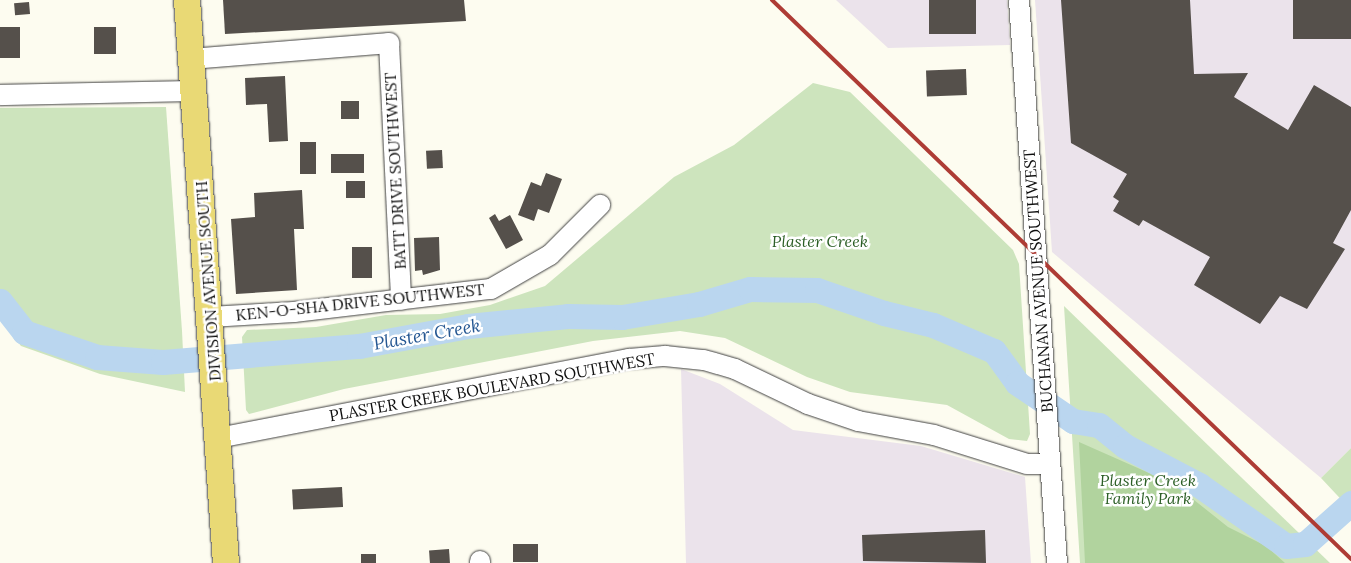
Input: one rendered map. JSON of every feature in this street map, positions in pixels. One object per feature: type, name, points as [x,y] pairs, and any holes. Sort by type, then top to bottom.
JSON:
[{"type":"main road","name":"DIVISION AVENUE SOUTH","points":[[187,0],[226,563]]},
{"type":"street","name":"BUCHANAN AVENUE SOUTHWEST","points":[[1019,0],[1057,563]]},
{"type":"street","name":"BATT DRIVE SOUTHWEST","points":[[191,59],[389,43],[401,300]]},
{"type":"street","points":[[0,95],[194,91]]},
{"type":"street","name":"KEN-O-SHA DRIVE SOUTHWEST","points":[[211,328],[401,300],[458,295],[512,280],[565,243],[600,205]]},
{"type":"street","name":"PLASTER CREEK BOULEVARD SOUTHWEST","points":[[218,427],[629,359],[665,356],[726,367],[808,404],[858,421],[941,437],[1027,464],[1050,464]]},
{"type":"shaded area","points":[[836,0],[1007,0],[1010,45],[888,48]]},
{"type":"shaded area","points":[[1035,0],[1351,0],[1351,448],[1321,478],[1052,252]]},
{"type":"shaded area","points":[[681,369],[720,384],[793,430],[921,446],[1025,477],[1031,563],[686,563]]},
{"type":"green space","name":"Plaster Creek","points":[[813,83],[850,92],[1013,250],[1019,264],[1030,434],[1027,441],[1009,439],[947,405],[850,392],[807,377],[725,338],[680,331],[593,341],[344,389],[249,414],[246,410],[242,337],[247,330],[316,327],[386,315],[440,314],[490,305],[545,286],[674,177],[734,145]]},
{"type":"green space","points":[[166,107],[185,392],[100,374],[21,346],[0,320],[0,108]]},
{"type":"green space","name":"Plaster Creek Family Park","points":[[1064,306],[1330,563],[1080,563]]},
{"type":"green space","points":[[1079,442],[1174,484],[1228,527],[1266,546],[1285,563],[1085,563]]},
{"type":"green space","points":[[1351,448],[1351,510],[1321,478]]},
{"type":"building","points":[[223,0],[464,0],[466,21],[225,34]]},
{"type":"building","points":[[929,0],[976,0],[976,34],[929,34]]},
{"type":"building","points":[[1061,0],[1190,0],[1194,74],[1248,73],[1234,97],[1288,130],[1314,85],[1351,107],[1351,210],[1333,243],[1345,249],[1307,309],[1280,296],[1260,324],[1194,285],[1210,257],[1143,220],[1139,226],[1113,211],[1119,201],[1113,197],[1127,174],[1071,143]]},
{"type":"building","points":[[1293,0],[1351,0],[1351,39],[1293,39]]},
{"type":"building","points":[[29,2],[30,14],[15,15],[14,3]]},
{"type":"building","points":[[0,27],[20,27],[20,58],[0,58]]},
{"type":"building","points":[[94,27],[116,27],[116,54],[94,54]]},
{"type":"building","points":[[966,69],[967,95],[927,96],[926,70]]},
{"type":"building","points":[[285,76],[288,141],[269,142],[267,104],[246,105],[245,78]]},
{"type":"building","points":[[341,101],[359,101],[359,119],[341,119]]},
{"type":"building","points":[[300,142],[316,142],[316,174],[300,174]]},
{"type":"building","points":[[442,150],[443,168],[427,169],[426,151]]},
{"type":"building","points":[[331,154],[364,154],[364,173],[331,173]]},
{"type":"building","points":[[546,173],[562,179],[549,213],[538,209],[534,221],[518,215],[531,182],[541,186]]},
{"type":"building","points":[[346,181],[365,181],[365,198],[346,198]]},
{"type":"building","points":[[302,190],[304,229],[294,229],[297,290],[236,294],[231,219],[255,217],[254,193]]},
{"type":"building","points":[[495,214],[499,221],[510,215],[523,240],[506,249],[489,218]]},
{"type":"building","points":[[439,237],[440,270],[423,275],[422,270],[415,271],[414,238]]},
{"type":"building","points":[[352,247],[372,247],[372,278],[352,278]]},
{"type":"building","points":[[342,487],[343,507],[293,510],[292,490]]},
{"type":"building","points":[[985,530],[986,563],[863,561],[862,535]]},
{"type":"building","points":[[513,544],[538,544],[538,562],[513,562]]},
{"type":"building","points":[[449,549],[450,563],[430,563],[429,550]]},
{"type":"building","points":[[361,554],[376,554],[376,563],[361,563]]},
{"type":"waterway","name":"Plaster Creek","points":[[0,301],[24,332],[97,357],[163,362],[359,346],[468,326],[568,316],[622,317],[699,304],[750,289],[817,290],[884,313],[933,325],[994,351],[1017,383],[1073,421],[1099,425],[1125,446],[1199,485],[1286,546],[1305,544],[1351,503]]},
{"type":"railway","points":[[772,0],[1351,559]]}]
